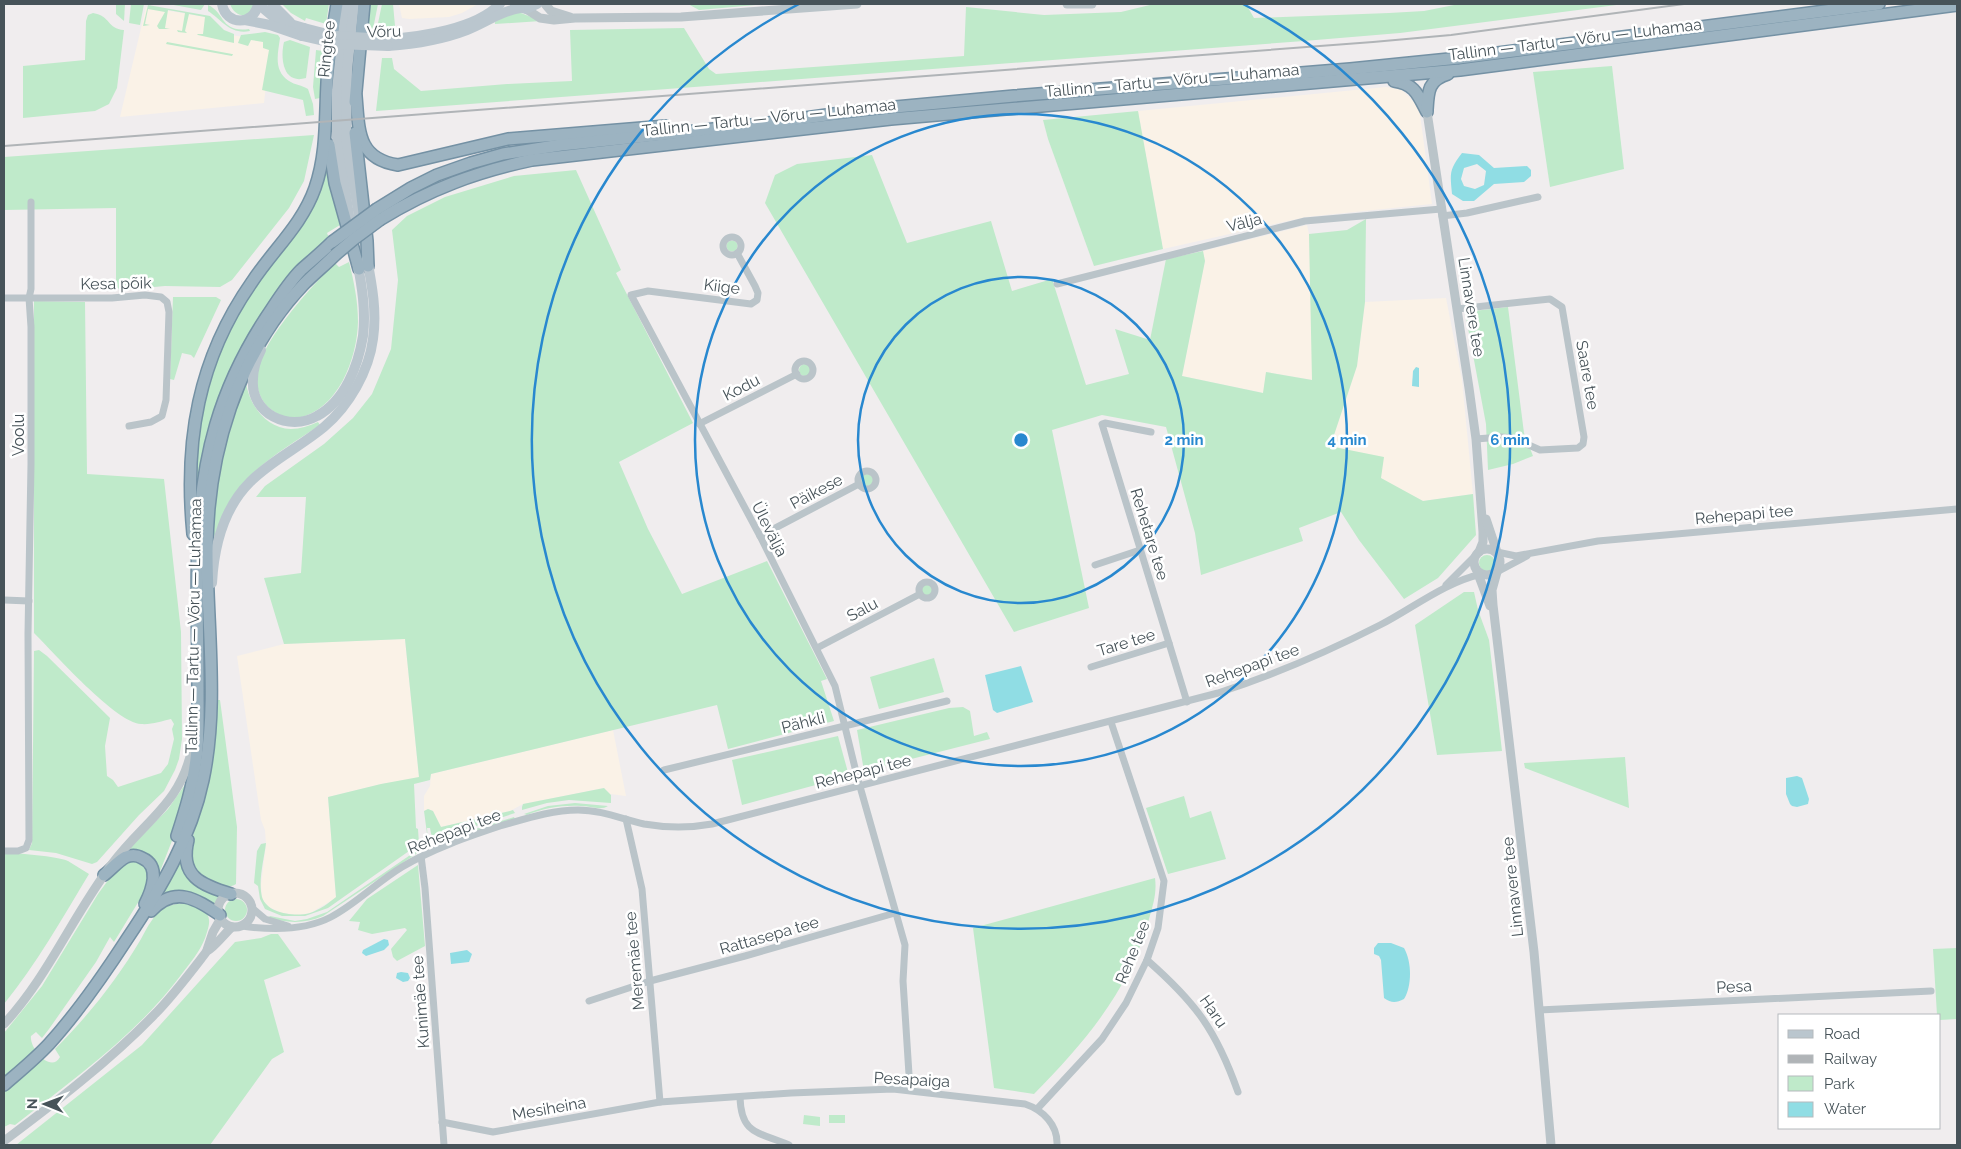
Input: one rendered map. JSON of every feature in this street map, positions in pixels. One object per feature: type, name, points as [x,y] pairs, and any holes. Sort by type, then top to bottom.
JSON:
[{"type":"highway","points":[[336,4],[334,24],[341,97],[355,138],[367,241],[364,268]]},
{"type":"highway","points":[[364,268],[334,183],[328,137],[362,22],[365,4]]},
{"type":"highway","name":"Tallinn — Tartu — Võru — Luhamaa","points":[[4,1085],[48,1045],[103,976],[150,907],[166,879],[196,807],[203,780],[210,726],[207,549],[210,507],[219,443],[239,387],[253,357],[274,322],[304,284],[379,214],[411,188],[437,175],[503,154],[561,145],[761,124],[863,110],[986,98],[1350,70],[1459,58],[1879,4]]},
{"type":"highway","name":"Tallinn — Tartu — Võru — Luhamaa","points":[[132,932],[162,876],[177,838],[190,794],[196,759],[198,721],[198,540],[203,478],[217,415],[248,346],[300,271],[332,242],[379,214],[442,186],[500,167],[532,160],[891,119],[1378,79],[1957,5]]},
{"type":"highway","points":[[1426,112],[1428,92],[1435,80],[1460,70]]},
{"type":"highway","points":[[1378,79],[1409,84],[1417,92],[1426,112]]},
{"type":"highway","points":[[341,97],[359,131],[364,147],[381,162],[398,165],[508,139],[750,120],[761,124]]},
{"type":"highway","points":[[198,586],[191,514],[192,444],[202,386],[209,361],[236,304],[257,274],[293,230],[309,202],[321,169],[325,131],[341,97]]},
{"type":"highway","points":[[196,807],[186,851],[186,860],[190,873],[198,881],[210,888],[231,894]]},
{"type":"highway","points":[[104,876],[120,861],[133,856],[144,859],[152,868],[153,880],[148,897],[132,932]]},
{"type":"highway","points":[[132,932],[159,902],[173,897],[184,896],[197,900],[207,905],[220,917]]},
{"type":"main road","name":"Võru","points":[[222,4],[226,14],[231,19],[238,21],[245,20],[335,36],[409,45],[446,37],[482,24],[507,10],[538,4]]},
{"type":"main road","name":"Võru","points":[[258,4],[277,20],[300,30]]},
{"type":"main road","points":[[245,20],[254,14],[258,4]]},
{"type":"main road","points":[[272,4],[300,30]]},
{"type":"main road","name":"Ringtee","points":[[341,97],[346,4]]},
{"type":"main road","name":"Ringtee","points":[[341,97],[354,4]]},
{"type":"main road","points":[[479,18],[491,4]]},
{"type":"main road","name":"Võru","points":[[387,43],[434,33],[479,18],[500,4]]},
{"type":"main road","points":[[274,322],[259,354],[252,379],[257,400],[262,409],[280,420],[302,422],[316,417],[337,400],[354,370],[359,356],[364,319],[364,268]]},
{"type":"main road","points":[[210,639],[213,571],[217,542],[234,502],[249,483],[268,466],[324,427],[350,397],[369,358],[375,309],[364,268]]},
{"type":"street","points":[[545,4],[552,11],[575,18]]},
{"type":"street","points":[[520,7],[545,19],[554,20],[575,18],[681,17],[781,7],[857,4]]},
{"type":"street","points":[[1067,4],[1092,4]]},
{"type":"street","name":"Linnavere tee","points":[[1426,112],[1476,439],[1483,542],[1474,563],[1496,627]]},
{"type":"street","name":"Välja","points":[[1057,284],[1305,221],[1442,212],[1467,213],[1538,196]]},
{"type":"street","name":"Voolu","points":[[4,851],[26,848],[29,840],[32,327],[29,298],[31,289],[31,202]]},
{"type":"street","name":"Kiige","points":[[631,296],[648,291],[751,304],[757,300],[758,293],[737,253]]},
{"type":"street","name":"Kesa põik","points":[[4,298],[112,298],[145,296],[161,297],[167,302],[169,312],[166,400],[162,416],[152,422],[129,426]]},
{"type":"street","name":"Ülevälja","points":[[631,296],[760,536],[835,686],[860,786]]},
{"type":"street","name":"Saare tee","points":[[1457,309],[1550,299],[1562,307],[1584,437],[1583,444],[1578,448],[1540,450],[1514,438],[1476,439]]},
{"type":"street","name":"Kodu","points":[[699,424],[797,374]]},
{"type":"street","name":"Rehetare tee","points":[[1151,432],[1105,422],[1102,424],[1187,702]]},
{"type":"street","name":"Päikese","points":[[760,536],[858,484]]},
{"type":"street","name":"Linnavere tee","points":[[1482,507],[1496,552],[1501,560],[1492,590],[1539,1010],[1551,1145]]},
{"type":"street","name":"Rehepapi tee","points":[[1496,552],[1516,556],[1598,541],[1957,509]]},
{"type":"street","points":[[1479,552],[1490,549],[1496,552]]},
{"type":"street","points":[[1095,564],[1140,550]]},
{"type":"street","name":"Rehepapi tee","points":[[1440,590],[1479,552]]},
{"type":"street","name":"Rehepapi tee","points":[[1497,572],[1534,553]]},
{"type":"street","points":[[1479,573],[1490,575],[1497,572]]},
{"type":"street","name":"Rehepapi tee","points":[[237,926],[286,929],[318,923],[332,916],[390,875],[421,856],[499,827],[549,813],[578,810],[594,811],[644,824],[672,827],[700,826],[1187,702],[1263,678],[1345,643],[1398,616],[1440,590],[1479,573]]},
{"type":"street","name":"Salu","points":[[817,648],[920,594]]},
{"type":"street","points":[[4,600],[29,601]]},
{"type":"street","name":"Tare tee","points":[[1091,667],[1169,643]]},
{"type":"street","name":"Pähkli","points":[[664,770],[947,701]]},
{"type":"street","points":[[4,1024],[48,966],[104,876],[122,851],[175,795],[190,760],[198,721]]},
{"type":"street","name":"Rehe tee","points":[[1038,1108],[1102,1039],[1126,1003],[1147,960],[1158,928],[1164,881],[1111,722]]},
{"type":"street","points":[[860,786],[905,945],[904,981],[910,1090]]},
{"type":"street","name":"Meremäe tee","points":[[626,819],[642,889],[660,1102]]},
{"type":"street","name":"Kunimäe tee","points":[[421,856],[444,1145]]},
{"type":"street","points":[[4,1140],[93,1071],[154,1015],[182,984],[207,951],[218,940],[250,918],[252,908],[246,897],[231,894],[222,900],[220,917],[207,951]]},
{"type":"street","name":"Rehepapi tee","points":[[252,908],[265,919],[293,927]]},
{"type":"street","name":"Rattasepa tee","points":[[589,1001],[650,981],[895,913]]},
{"type":"street","points":[[220,917],[237,926]]},
{"type":"street","name":"Haru","points":[[1147,960],[1174,984],[1201,1014],[1218,1043],[1238,1092]]},
{"type":"street","name":"Pesa","points":[[1539,1010],[1931,991]]},
{"type":"street","name":"Pesapaiga","points":[[660,1102],[893,1089],[1025,1104],[1038,1108]]},
{"type":"street","points":[[740,1098],[740,1110],[750,1129],[789,1145]]},
{"type":"street","name":"Mesiheina","points":[[442,1122],[493,1132],[660,1102]]},
{"type":"street","points":[[1038,1108],[1051,1123],[1058,1137],[1057,1145]]},
{"type":"street","points":[[765,1145],[766,1137]]},
{"type":"shaded area","points":[[399,4],[478,4],[462,13],[449,17],[409,19],[402,18]]},
{"type":"shaded area","points":[[146,7],[205,17],[224,34],[271,41],[264,103],[120,117]]},
{"type":"shaded area","points":[[1386,87],[1402,90],[1419,107],[1432,204],[1306,217],[1163,249],[1138,111]]},
{"type":"shaded area","points":[[1307,225],[1309,234],[1313,380],[1266,372],[1264,393],[1182,376],[1205,261],[1203,251]]},
{"type":"shaded area","points":[[1446,298],[1462,380],[1473,494],[1423,501],[1381,479],[1334,447],[1332,441],[1357,366],[1365,302]]},
{"type":"shaded area","points":[[405,639],[419,778],[381,784],[328,797],[336,898],[310,913],[298,915],[282,913],[269,907],[262,899],[261,885],[266,844],[265,830],[261,820],[237,656],[284,644]]},
{"type":"shaded area","points":[[613,730],[626,796],[610,794],[604,788],[523,804],[510,811],[441,827],[433,811],[428,809],[424,811],[424,796],[430,786],[431,774]]},
{"type":"green space","points":[[116,4],[125,4],[124,21],[116,14]]},
{"type":"green space","points":[[131,4],[144,4],[140,25],[129,23]]},
{"type":"green space","points":[[168,4],[205,4],[201,10]]},
{"type":"green space","points":[[230,4],[254,4],[249,13],[242,15],[235,12]]},
{"type":"green space","points":[[282,4],[329,4],[326,24],[306,18],[305,21],[291,13]]},
{"type":"green space","points":[[370,4],[378,4],[373,29],[365,28]]},
{"type":"green space","points":[[382,4],[393,4],[395,26],[391,31],[388,31],[387,28],[377,28]]},
{"type":"green space","points":[[688,4],[767,4],[699,10]]},
{"type":"green space","points":[[1154,4],[1246,4],[1254,18],[1424,11],[1459,4],[1624,4],[1400,33],[376,111],[382,58],[392,58],[394,69],[421,91],[572,81],[570,30],[684,28],[709,69],[716,74],[964,56],[966,7],[1044,15],[1121,12]]},
{"type":"green space","points":[[148,5],[210,16],[224,30],[234,34],[234,43],[198,35],[203,34],[205,17],[189,14],[185,31],[187,33],[178,32],[177,30],[182,31],[185,13],[168,10],[165,28],[170,29],[159,29],[157,26],[165,12],[148,9],[145,24],[150,25],[143,26]]},
{"type":"green space","points":[[208,5],[218,12],[228,25],[233,28],[249,29],[250,31],[237,31],[227,26],[208,11]]},
{"type":"green space","points":[[513,12],[541,21],[495,24],[495,22]]},
{"type":"green space","points":[[93,13],[103,17],[115,27],[124,30],[117,88],[109,104],[95,111],[23,118],[23,66],[85,60],[86,21],[88,15]]},
{"type":"green space","points":[[265,32],[278,35],[280,38],[278,61],[281,72],[289,81],[308,89],[314,115],[306,116],[303,100],[262,90],[269,50],[263,48],[263,42],[251,40],[248,46],[238,43],[241,35]]},
{"type":"green space","points":[[290,40],[310,47],[306,78],[292,78],[285,69],[283,62],[284,42]]},
{"type":"green space","points":[[167,42],[233,54],[232,56],[166,44]]},
{"type":"green space","points":[[316,50],[323,51],[320,98],[315,99],[313,87]]},
{"type":"green space","points":[[1612,66],[1624,169],[1550,187],[1533,72]]},
{"type":"green space","points":[[1138,111],[1163,249],[1094,266],[1048,139],[1043,120]]},
{"type":"green space","points":[[314,135],[304,181],[289,208],[232,280],[220,287],[165,286],[121,290],[116,287],[116,208],[4,210],[4,157]]},
{"type":"green space","points":[[872,155],[907,243],[991,221],[1012,291],[1052,279],[1086,385],[1129,374],[1115,329],[1150,340],[1166,259],[1203,251],[1205,261],[1182,376],[1263,393],[1266,372],[1312,380],[1309,234],[1347,230],[1366,219],[1365,302],[1357,366],[1332,441],[1334,447],[1384,457],[1381,478],[1423,501],[1473,494],[1476,535],[1438,578],[1404,599],[1359,540],[1341,512],[1299,528],[1303,541],[1201,575],[1195,533],[1166,427],[1102,415],[1052,430],[1089,608],[1014,632],[765,203],[775,175],[797,164]]},
{"type":"green space","points":[[326,161],[340,225],[327,233],[329,238],[270,303],[242,347],[231,369],[214,415],[196,489],[195,455],[205,389],[232,318],[287,243]]},
{"type":"green space","points":[[576,170],[621,270],[616,273],[693,423],[619,462],[648,529],[682,594],[767,561],[827,679],[821,681],[834,721],[728,749],[717,705],[431,774],[430,780],[414,784],[416,828],[418,829],[419,844],[328,908],[305,916],[282,916],[265,909],[260,899],[258,886],[254,883],[257,851],[261,844],[266,843],[261,884],[262,897],[265,903],[276,911],[283,913],[297,915],[313,912],[336,897],[328,797],[419,777],[405,639],[284,644],[264,578],[301,573],[306,497],[256,497],[265,486],[324,444],[353,418],[372,394],[391,349],[398,280],[392,230],[407,216],[445,197],[514,176]]},
{"type":"green space","points":[[732,240],[738,246],[732,252],[726,246]]},
{"type":"green space","points":[[349,262],[358,322],[354,351],[343,381],[324,405],[312,413],[298,418],[281,415],[267,406],[260,395],[257,374],[261,361],[268,346],[288,315],[313,286],[335,263],[339,267]]},
{"type":"green space","points":[[173,297],[216,297],[221,300],[194,358],[191,355],[182,353],[174,380],[170,379]]},
{"type":"green space","points":[[34,301],[85,302],[87,474],[164,479],[181,632],[182,739],[175,770],[164,791],[139,815],[97,862],[92,864],[56,853],[29,850],[32,843],[34,651],[39,650],[47,656],[110,718],[105,746],[107,776],[118,787],[161,773],[168,764],[174,739],[172,729],[174,724],[171,719],[141,724],[130,721],[101,700],[34,633]]},
{"type":"green space","points":[[1508,307],[1524,433],[1533,456],[1513,464],[1488,470],[1486,424],[1465,312]]},
{"type":"green space","points":[[805,364],[811,370],[805,376],[799,370]]},
{"type":"green space","points":[[246,382],[255,407],[267,420],[282,428],[291,429],[318,422],[320,425],[280,451],[244,482],[226,508],[212,544],[213,504],[227,434]]},
{"type":"green space","points":[[867,474],[873,480],[867,486],[861,480]]},
{"type":"green space","points":[[1487,555],[1493,557],[1495,563],[1493,569],[1487,571],[1481,569],[1479,563],[1481,557]]},
{"type":"green space","points":[[927,584],[933,590],[927,596],[921,590]]},
{"type":"green space","points":[[1464,592],[1474,592],[1478,610],[1489,640],[1502,751],[1437,755],[1415,625]]},
{"type":"green space","points":[[934,658],[944,692],[879,709],[870,677]]},
{"type":"green space","points":[[216,700],[220,700],[237,827],[236,884],[230,886],[222,886],[208,880],[197,869],[191,856],[194,832],[210,777],[216,722]]},
{"type":"green space","points":[[963,707],[970,711],[974,736],[987,732],[990,739],[864,771],[857,730],[949,708]]},
{"type":"green space","points":[[838,736],[849,776],[742,805],[732,760]]},
{"type":"green space","points":[[1625,757],[1629,808],[1525,768],[1524,763]]},
{"type":"green space","points":[[186,783],[175,833],[159,874],[127,851],[168,809]]},
{"type":"green space","points":[[604,788],[611,795],[611,803],[569,800],[547,803],[522,810],[523,804]]},
{"type":"green space","points":[[1184,796],[1190,818],[1211,811],[1226,859],[1168,874],[1146,808]]},
{"type":"green space","points":[[575,803],[608,806],[599,808],[567,806],[527,815],[524,814],[548,806]]},
{"type":"green space","points":[[428,809],[433,811],[441,827],[513,810],[515,813],[436,839],[432,839],[430,828],[427,828],[428,841],[424,811]]},
{"type":"green space","points":[[514,817],[515,819],[440,844],[431,843]]},
{"type":"green space","points":[[419,849],[416,854],[323,916],[296,922],[268,918],[270,916],[295,921],[327,912]]},
{"type":"green space","points":[[4,853],[63,859],[89,874],[38,957],[4,1004]]},
{"type":"green space","points":[[181,857],[203,889],[220,896],[215,905],[201,896],[189,893],[161,897]]},
{"type":"green space","points":[[137,861],[146,867],[148,882],[145,891],[114,942],[110,937],[96,962],[42,1038],[36,1032],[31,1036],[33,1047],[41,1057],[51,1063],[60,1057],[55,1049],[101,997],[132,954],[151,921],[166,907],[184,904],[202,909],[207,914],[209,922],[203,943],[195,957],[166,993],[127,1035],[15,1125],[10,1124],[4,1127],[4,1033],[42,986],[109,879],[123,866]]},
{"type":"green space","points":[[418,865],[425,946],[397,961],[393,957],[391,949],[407,930],[405,928],[372,934],[358,930],[360,922],[349,921],[367,899]]},
{"type":"green space","points":[[1155,878],[1153,904],[1149,919],[1130,969],[1088,1035],[1034,1094],[994,1088],[973,928]]},
{"type":"green space","points":[[236,899],[244,902],[247,910],[244,918],[236,921],[228,918],[225,910],[228,902]]},
{"type":"green space","points":[[271,934],[278,934],[301,966],[264,980],[284,1052],[272,1059],[210,1145],[16,1145],[142,1045],[235,942],[261,938]]},
{"type":"green space","points":[[1957,948],[1957,1019],[1941,1020],[1941,1014],[1937,1014],[1933,949]]},
{"type":"green space","points":[[804,1115],[820,1117],[820,1126],[803,1124]]},
{"type":"green space","points":[[829,1115],[845,1115],[845,1123],[829,1123]]},
{"type":"water","points":[[1462,153],[1479,155],[1494,168],[1527,166],[1531,170],[1531,176],[1524,182],[1494,184],[1474,201],[1463,201],[1452,194],[1451,172]],"holes":[[[1477,164],[1486,171],[1484,185],[1475,189],[1464,186],[1461,179],[1464,168]]]},
{"type":"water","points":[[1416,367],[1419,368],[1419,387],[1412,386],[1413,371]]},
{"type":"water","points":[[1021,666],[1033,702],[997,713],[993,710],[985,675]]},
{"type":"water","points":[[1797,776],[1802,778],[1809,799],[1808,804],[1797,807],[1790,804],[1786,794],[1786,778]]},
{"type":"water","points":[[384,939],[388,940],[389,945],[384,950],[366,956],[362,953],[363,950]]},
{"type":"water","points":[[1378,943],[1391,943],[1404,948],[1407,954],[1410,967],[1410,981],[1404,999],[1391,1002],[1384,998],[1381,960],[1379,956],[1374,954],[1374,948]]},
{"type":"water","points":[[467,950],[472,954],[469,962],[451,964],[450,953]]},
{"type":"water","points":[[397,973],[408,973],[410,978],[408,981],[403,982],[396,978]]},
{"type":"railway","points":[[4,146],[1373,42],[1451,35],[1684,4]]}]
